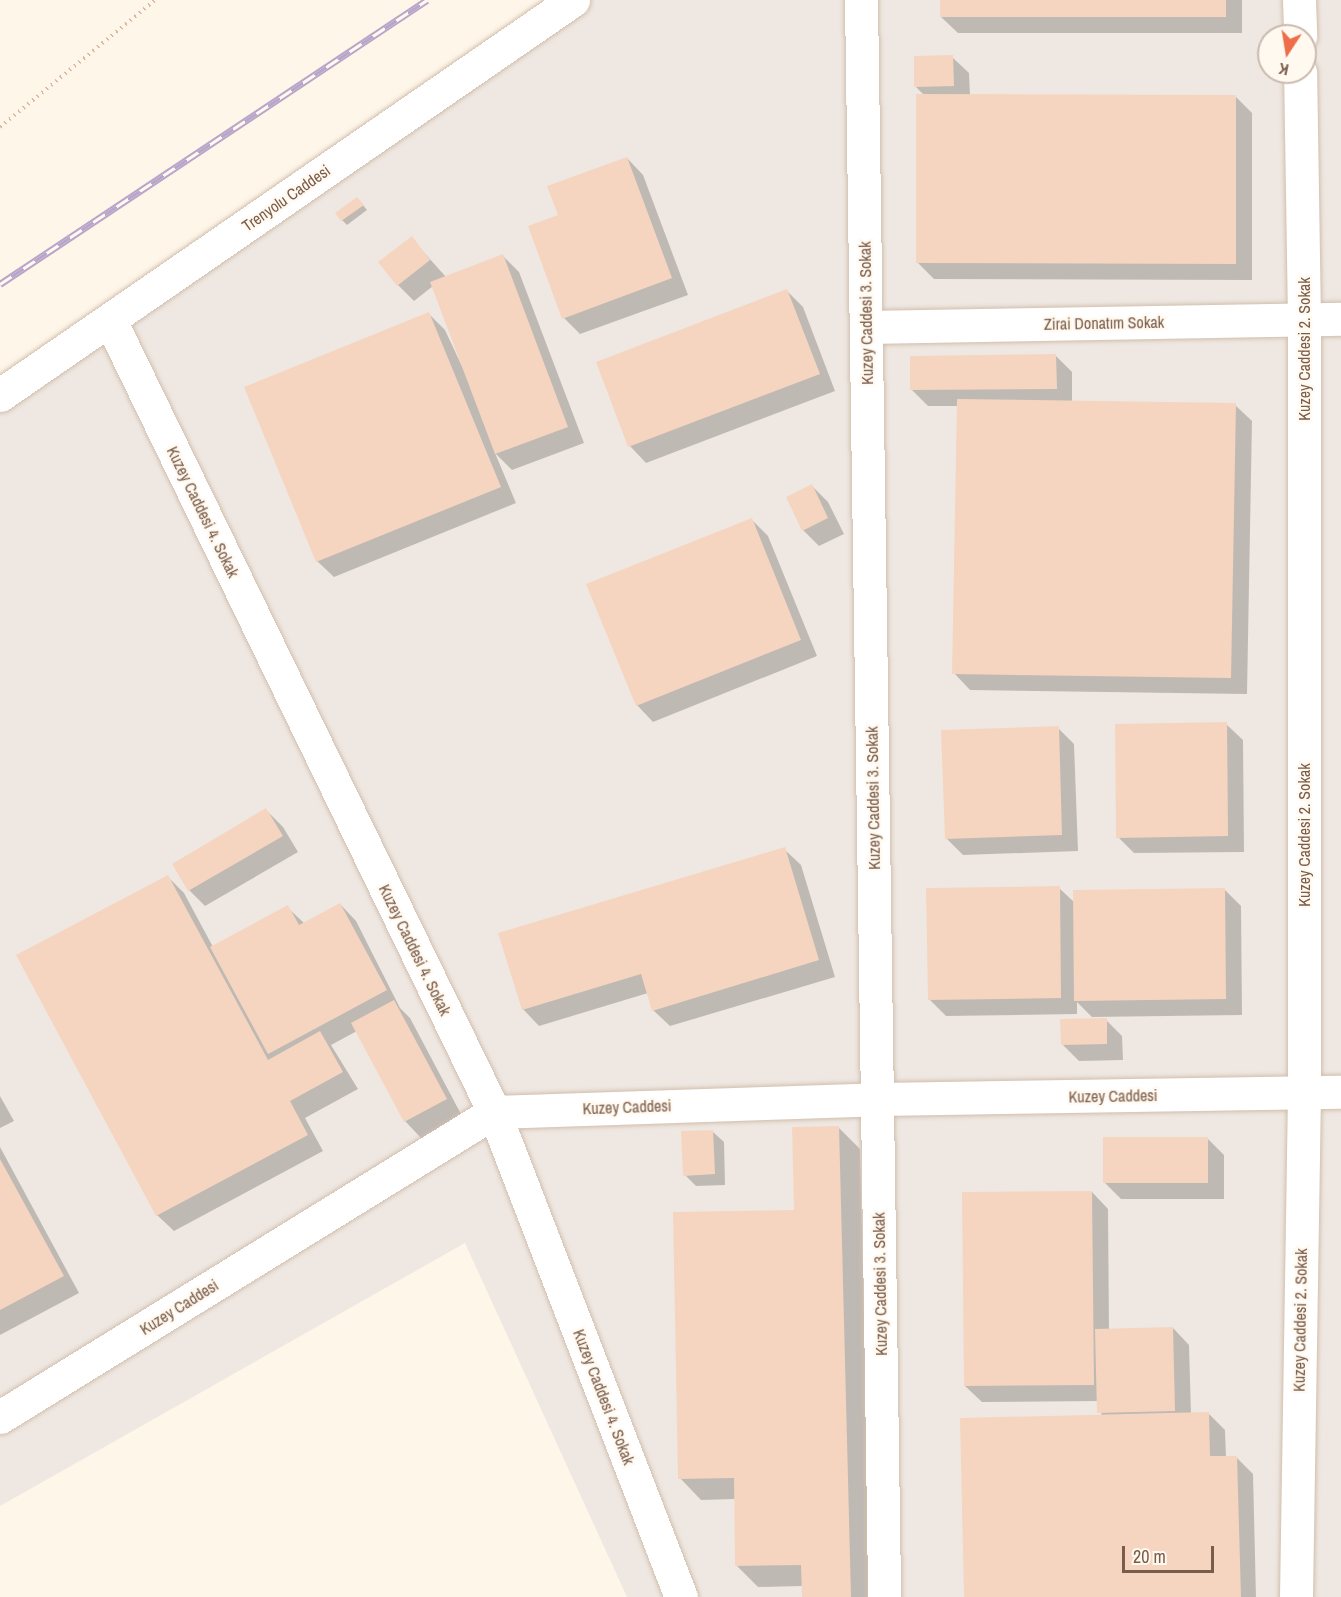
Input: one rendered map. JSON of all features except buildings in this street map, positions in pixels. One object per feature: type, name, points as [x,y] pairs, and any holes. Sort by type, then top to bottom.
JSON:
[{"type":"street","name":"Trenyolu Caddesi","points":[[0,396],[573,0]]},
{"type":"street","name":"Kuzey Caddesi 3. Sokak","points":[[861,0],[884,1597]]},
{"type":"street","points":[[1299,0],[1300,24]]},
{"type":"street","name":"Kuzey Caddesi 2. Sokak","points":[[1296,1597],[1304,1093],[1304,320],[1300,84]]},
{"type":"street","name":"Kuzey Caddesi 4. Sokak","points":[[110,320],[494,1112],[681,1597]]},
{"type":"street","name":"Zirai Donatım Sokak","points":[[867,327],[1341,320]]},
{"type":"street","name":"Kuzey Caddesi","points":[[0,1417],[494,1112],[878,1099],[1341,1092]]},
{"type":"path","points":[[0,127],[155,0]]},
{"type":"shaded area","points":[[569,0],[1341,0],[1341,1597],[627,1597],[465,1243],[0,1506],[0,384]]},
{"type":"railway","points":[[0,284],[427,0]]}]
